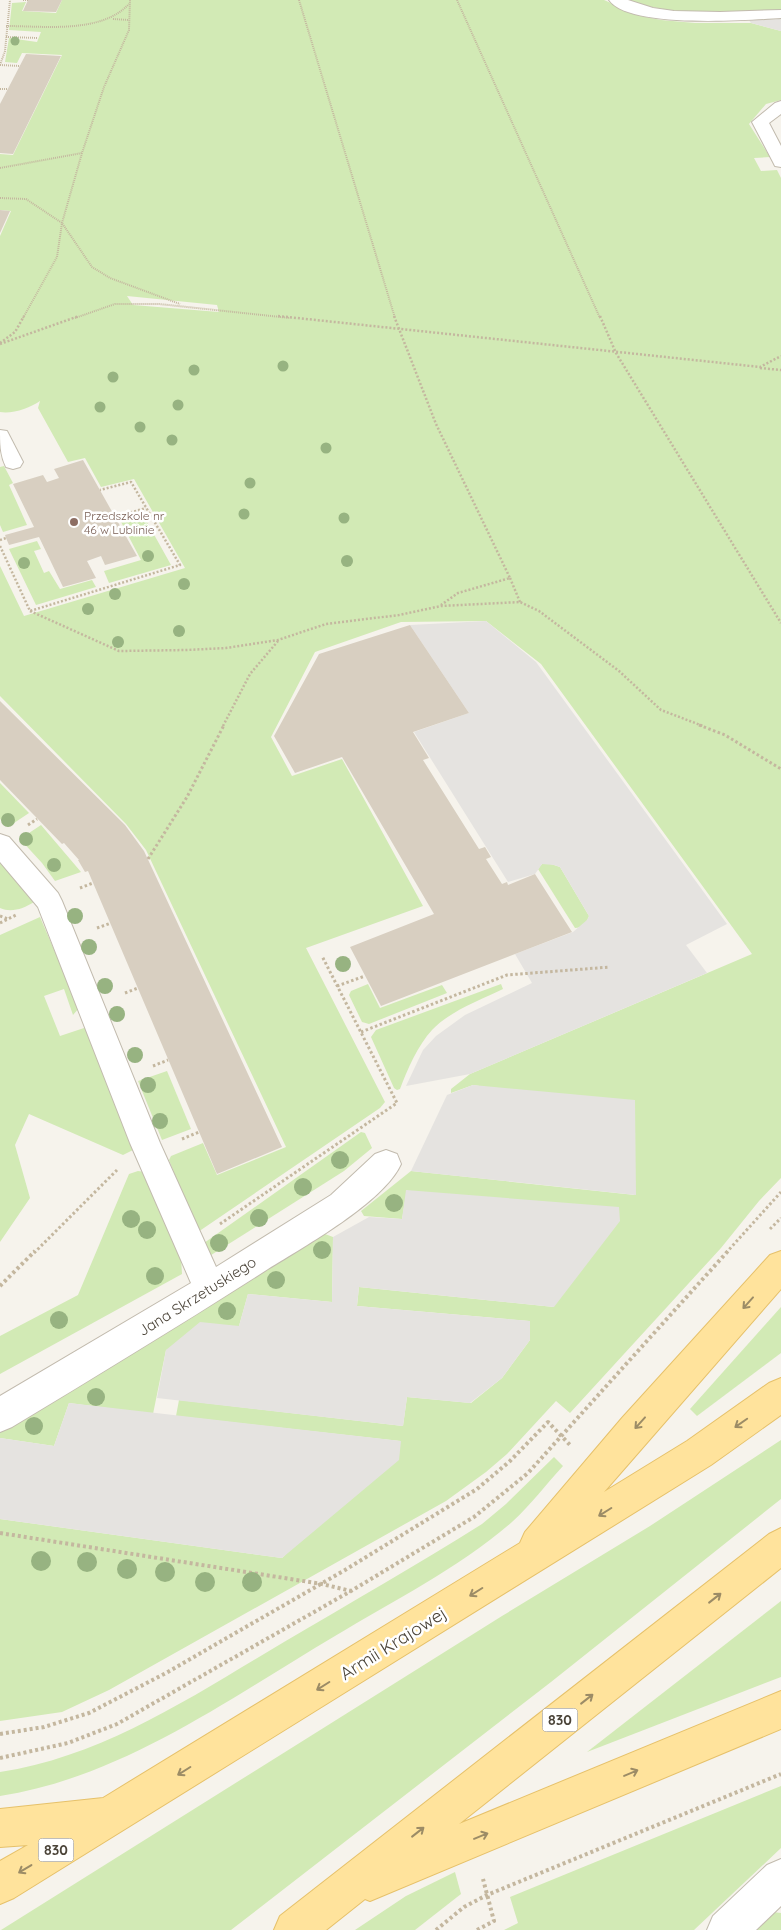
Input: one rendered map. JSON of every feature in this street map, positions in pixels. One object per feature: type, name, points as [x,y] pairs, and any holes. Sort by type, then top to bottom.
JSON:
[{"type":"main road","points":[[518,1566],[634,1430],[781,1266]]},
{"type":"main road","name":"Armii Krajowej","points":[[0,1884],[699,1453],[781,1395]]},
{"type":"main road","name":"830","points":[[294,1930],[781,1546]]},
{"type":"main road","points":[[339,1894],[781,1710]]},
{"type":"main road","points":[[0,1828],[111,1816]]},
{"type":"street","points":[[616,0],[666,15],[781,14]]},
{"type":"street","points":[[754,15],[781,22]]},
{"type":"street","points":[[781,106],[760,122],[781,162]]},
{"type":"street","points":[[0,436],[13,462]]},
{"type":"street","points":[[0,844],[49,901],[144,1143],[209,1288]]},
{"type":"street","name":"Jana Skrzetuskiego","points":[[0,1415],[342,1205],[386,1164]]},
{"type":"street","points":[[728,1930],[781,1879]]},
{"type":"path","points":[[10,0],[6,37],[0,65],[20,66]]},
{"type":"path","points":[[23,0],[28,0]]},
{"type":"path","points":[[298,0],[400,335],[436,424],[520,602]]},
{"type":"path","points":[[457,0],[616,353],[781,623]]},
{"type":"path","points":[[112,19],[124,12],[130,1]]},
{"type":"path","points":[[0,344],[16,332],[57,258],[62,223],[82,153],[104,87],[129,30],[130,1]]},
{"type":"path","points":[[6,26],[81,24],[112,19],[129,20]]},
{"type":"path","points":[[6,37],[38,38]]},
{"type":"path","points":[[0,89],[8,89]]},
{"type":"path","points":[[0,168],[82,153]]},
{"type":"path","points":[[0,198],[26,199],[62,223],[92,267],[110,278],[183,305]]},
{"type":"path","points":[[0,344],[115,304],[183,305],[781,370]]},
{"type":"path","points":[[760,367],[781,356]]},
{"type":"path","points":[[30,611],[180,566],[131,482],[100,490]]},
{"type":"path","points":[[115,517],[146,508]]},
{"type":"path","points":[[0,540],[6,538]]},
{"type":"path","points":[[0,546],[30,611],[119,651],[226,648],[278,640],[326,624],[399,615],[441,606],[493,605],[520,602],[539,611],[619,671],[662,710],[725,735],[781,769]]},
{"type":"path","points":[[441,606],[458,594],[510,578]]},
{"type":"path","points":[[148,859],[187,797],[250,674],[278,640]]},
{"type":"path","points":[[0,916],[8,919]]},
{"type":"path","points":[[191,1245],[397,1103],[322,956]]},
{"type":"path","points":[[361,1032],[507,975],[610,967]]},
{"type":"path","points":[[337,986],[365,976]]},
{"type":"path","points":[[0,1286],[144,1143]]},
{"type":"path","points":[[0,1758],[68,1743],[117,1724],[351,1591],[474,1517],[528,1473],[781,1192]]},
{"type":"path","points":[[0,1734],[44,1727],[89,1713],[166,1673],[322,1584],[477,1489],[510,1461],[548,1422],[561,1436]]},
{"type":"path","points":[[0,1533],[322,1584],[351,1591]]},
{"type":"path","points":[[436,1930],[464,1907],[487,1895],[781,1774]]},
{"type":"path","points":[[476,1930],[494,1921],[481,1873]]},
{"type":"green space","points":[[62,0],[604,0],[641,16],[661,20],[695,23],[751,23],[781,31],[781,100],[766,104],[749,124],[770,157],[754,158],[761,171],[777,170],[781,178],[781,1178],[759,1201],[721,1248],[570,1413],[556,1401],[507,1454],[446,1501],[109,1690],[62,1712],[0,1721],[0,1519],[282,1558],[400,1441],[176,1416],[179,1400],[403,1426],[407,1397],[471,1403],[502,1378],[530,1340],[529,1321],[357,1306],[359,1287],[554,1307],[407,1190],[402,1219],[364,1216],[361,1211],[411,1171],[635,1195],[492,1088],[473,1085],[451,1093],[451,1089],[470,1074],[752,954],[541,664],[486,621],[401,622],[315,652],[271,737],[292,776],[342,759],[423,906],[306,948],[385,1102],[380,1108],[198,1232],[169,1160],[171,1156],[203,1143],[217,1175],[286,1147],[146,850],[126,824],[0,696],[0,566],[24,616],[185,568],[134,479],[101,487],[85,458],[68,462],[38,408],[40,401],[21,410],[0,412],[0,236],[11,211],[0,210],[0,154],[13,155],[62,55],[22,53],[17,63],[5,62],[9,38],[37,42],[41,32],[9,30],[12,3],[26,2],[22,11],[56,13]],"holes":[[[127,296],[217,305],[219,312],[133,305]]]},
{"type":"green space","points":[[628,0],[781,0],[781,10],[684,12],[647,6]]},
{"type":"green space","points":[[4,466],[13,483],[9,485],[27,525],[3,532],[0,525],[0,467]]},
{"type":"green space","points":[[142,513],[171,565],[109,583],[104,571],[141,560],[119,518]]},
{"type":"green space","points":[[37,541],[41,549],[34,551],[44,573],[49,571],[60,589],[92,580],[96,587],[36,605],[9,549]]},
{"type":"green space","points":[[0,783],[29,813],[8,827],[0,819]]},
{"type":"green space","points":[[41,825],[81,872],[55,881],[42,863],[20,839]]},
{"type":"green space","points":[[0,858],[34,902],[26,907],[17,909],[8,910],[0,908]]},
{"type":"green space","points":[[548,863],[560,867],[589,916],[582,926],[575,928],[538,869],[542,864]]},
{"type":"green space","points":[[40,917],[79,1008],[73,1015],[64,989],[44,996],[60,1036],[87,1027],[133,1150],[123,1155],[29,1114],[15,1145],[30,1198],[0,1242],[0,935]]},
{"type":"green space","points":[[368,984],[380,1008],[442,985],[447,993],[369,1024],[362,1022],[349,995],[351,991]]},
{"type":"green space","points":[[501,984],[503,989],[456,1012],[439,1023],[418,1050],[400,1089],[394,1088],[371,1037],[376,1030]]},
{"type":"green space","points":[[167,1071],[191,1129],[162,1140],[138,1081]]},
{"type":"green space","points":[[361,1132],[365,1133],[372,1148],[344,1171],[208,1257],[204,1243]]},
{"type":"green space","points":[[138,1171],[145,1172],[181,1257],[182,1274],[0,1374],[0,1336],[78,1295],[129,1174]]},
{"type":"green space","points":[[325,1234],[333,1237],[332,1302],[248,1294],[239,1326],[166,1350],[153,1414],[69,1403],[54,1446],[0,1438],[0,1426]]},
{"type":"green space","points":[[781,1307],[781,1353],[697,1416],[690,1409]]},
{"type":"green space","points":[[781,1440],[781,1499],[551,1682],[231,1930],[1,1930],[502,1616],[650,1526]]},
{"type":"green space","points":[[554,1457],[563,1466],[532,1502],[492,1539],[449,1569],[174,1732],[89,1772],[45,1786],[0,1796],[0,1772],[39,1764],[76,1752],[112,1738],[182,1702],[482,1524],[506,1504]]},
{"type":"green space","points":[[781,1601],[781,1677],[587,1752]]},
{"type":"green space","points":[[781,1786],[781,1848],[694,1930],[504,1930],[518,1923],[510,1897]]},
{"type":"green space","points":[[455,1872],[461,1894],[415,1930],[355,1930],[406,1896]]},
{"type":"green space","points":[[773,1912],[781,1913],[781,1930],[746,1930]]},
{"type":"shaded area","points":[[781,10],[781,31],[751,23],[743,12]]},
{"type":"shaded area","points":[[486,621],[536,662],[727,924],[686,945],[707,973],[470,1074],[406,1086],[423,1050],[436,1036],[465,1015],[532,983],[515,954],[573,932],[589,916],[560,867],[542,864],[535,874],[508,882],[414,732],[469,713],[410,625]]},
{"type":"shaded area","points":[[473,1085],[635,1100],[636,1195],[411,1171],[447,1095]]},
{"type":"shaded area","points":[[406,1190],[619,1207],[620,1221],[554,1307],[359,1287],[357,1306],[530,1321],[530,1340],[502,1378],[470,1403],[407,1397],[403,1426],[157,1398],[166,1350],[200,1322],[239,1326],[248,1294],[332,1302],[333,1237],[369,1217],[402,1219]]},
{"type":"shaded area","points":[[69,1403],[401,1441],[399,1460],[282,1558],[0,1519],[0,1438],[54,1446]]},
{"type":"building","points":[[28,0],[62,0],[56,12],[23,11]]},
{"type":"building","points":[[26,54],[61,56],[13,154],[0,153],[0,104]]},
{"type":"building","points":[[0,210],[10,211],[0,233]]},
{"type":"building","name":"Przedszkole nr 46 w Lublinie","points":[[83,460],[137,556],[105,565],[101,556],[87,561],[96,578],[63,587],[39,537],[9,545],[5,535],[34,527],[13,484],[43,475],[47,482],[59,478],[54,469]]},
{"type":"building","points":[[410,625],[469,713],[413,732],[429,758],[423,760],[479,849],[485,847],[491,857],[486,859],[502,884],[507,882],[508,885],[535,874],[572,932],[381,1006],[350,947],[434,914],[342,757],[295,773],[274,736],[319,654]]},
{"type":"building","points":[[0,701],[125,825],[144,851],[282,1147],[217,1174],[88,871],[85,872],[79,860],[64,843],[62,844],[0,780]]},
{"type":"place","name":"Przedszkole nr 46 w Lublinie","points":[[74,522]]}]
